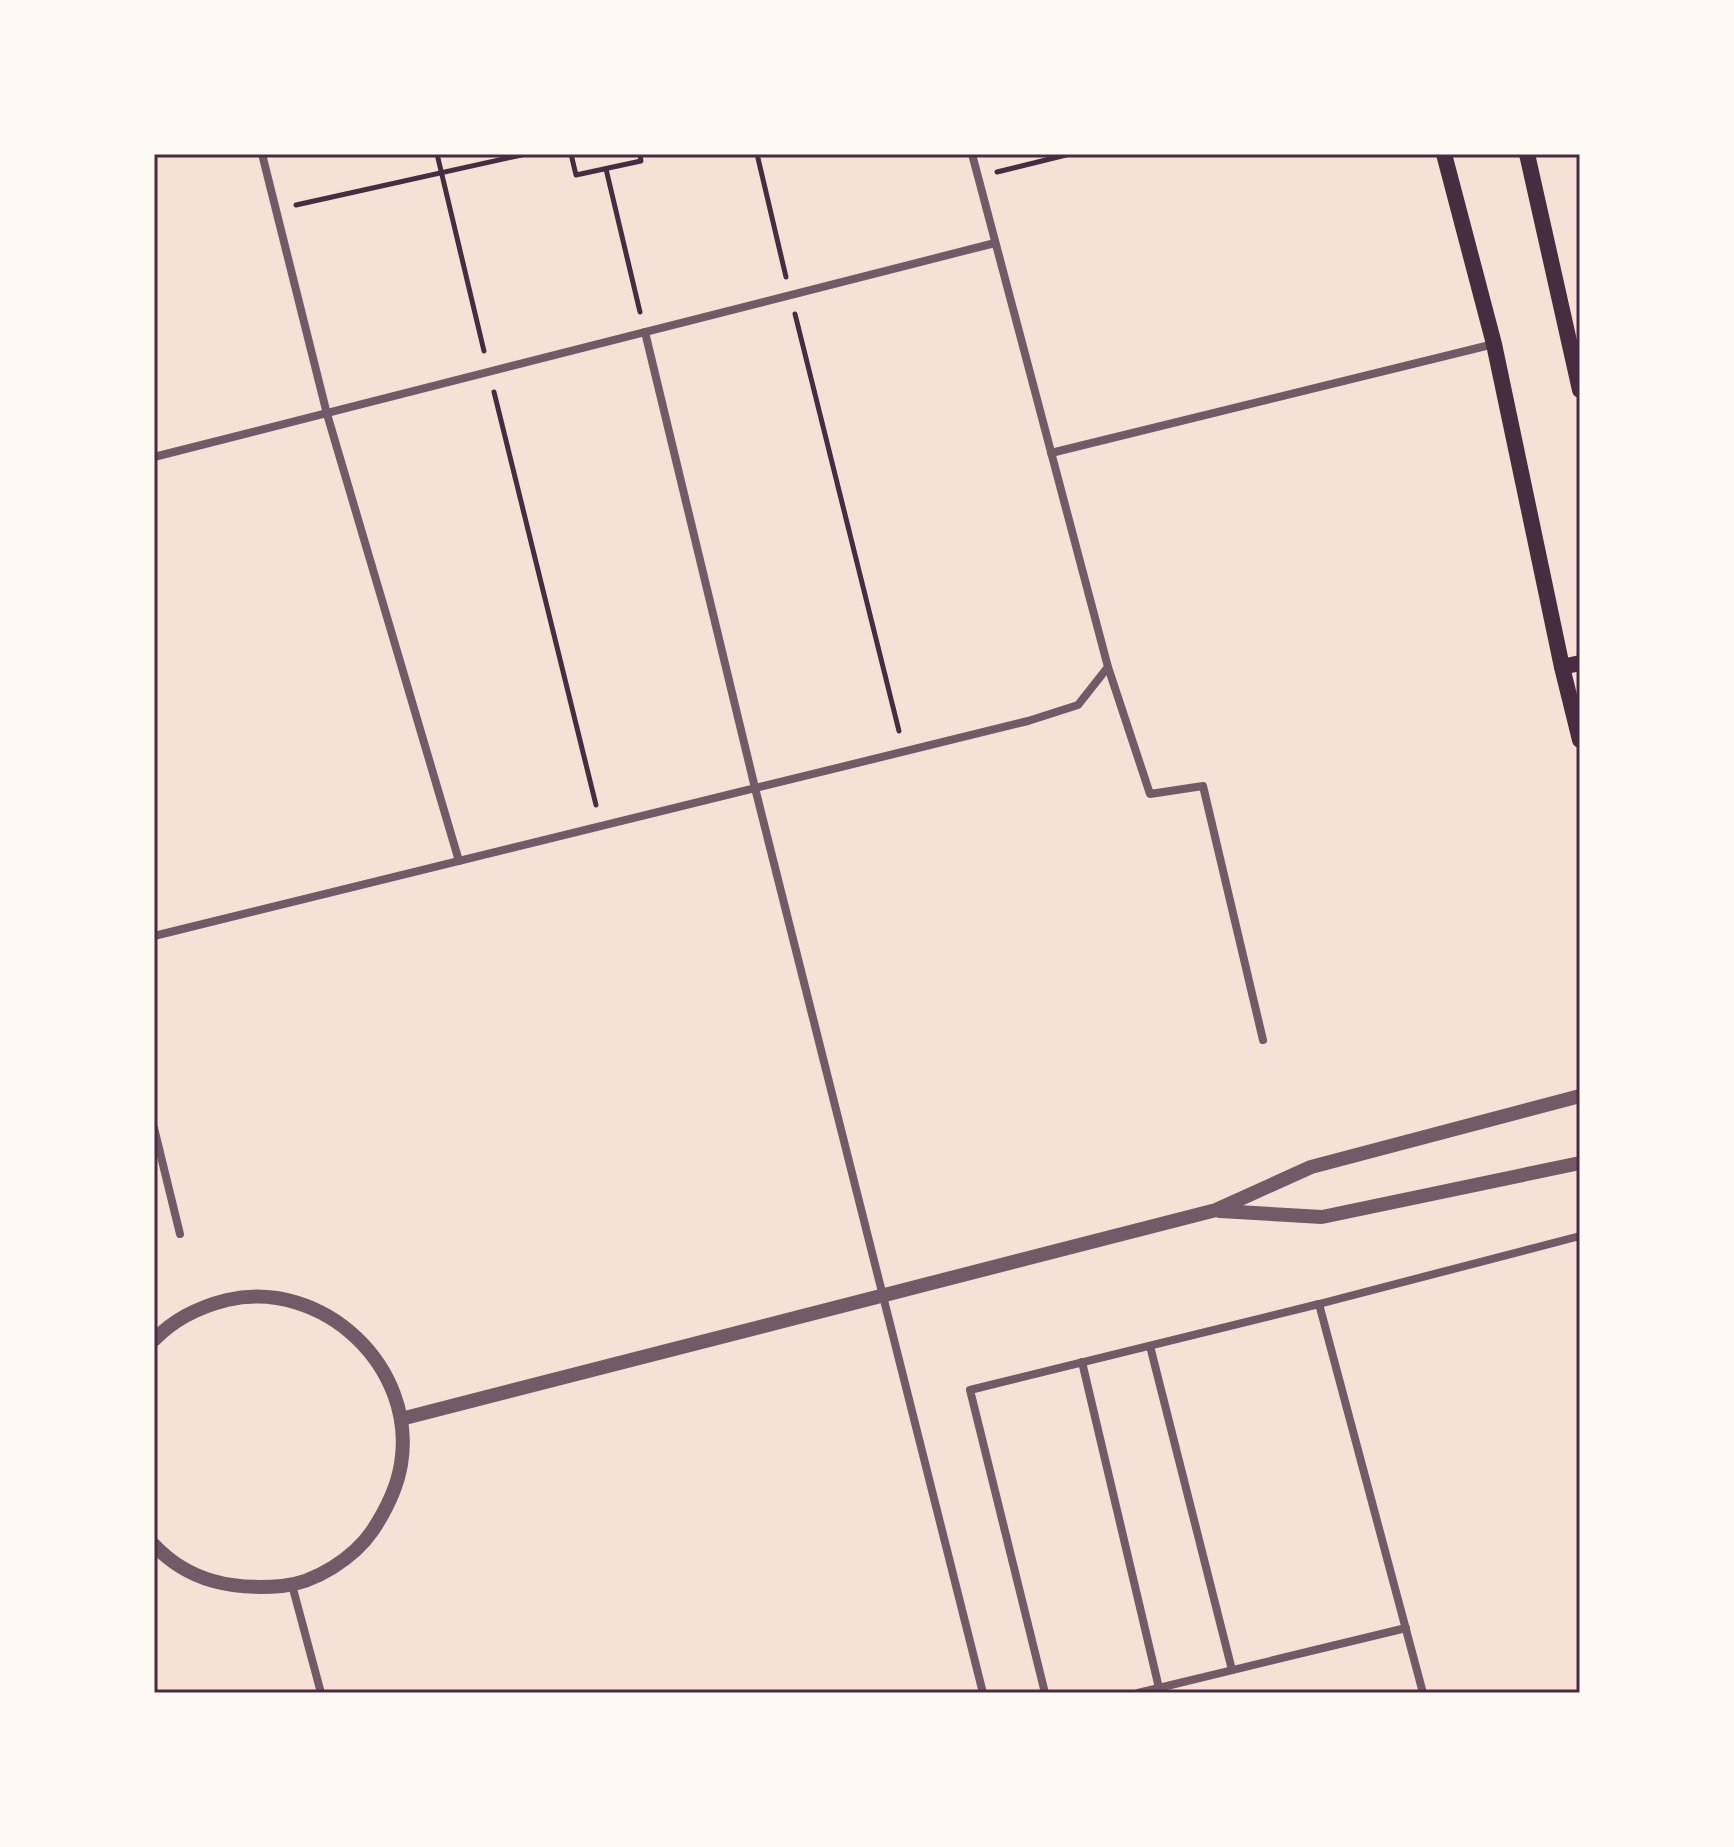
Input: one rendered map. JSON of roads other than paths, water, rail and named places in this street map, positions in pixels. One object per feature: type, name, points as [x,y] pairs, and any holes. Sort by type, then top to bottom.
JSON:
[{"type":"main road","points":[[1444,154],[1494,344],[1580,740]]},
{"type":"main road","points":[[1527,154],[1580,390]]},
{"type":"main road","points":[[1562,667],[1580,663]]},
{"type":"street","points":[[262,154],[327,414],[459,861]]},
{"type":"street","points":[[972,154],[1108,667],[1150,794],[1203,786],[1263,1040]]},
{"type":"street","points":[[154,457],[995,243]]},
{"type":"street","points":[[645,332],[755,788],[983,1693]]},
{"type":"street","points":[[1051,453],[1494,344]]},
{"type":"street","points":[[154,936],[1028,721],[1078,705],[1108,667]]},
{"type":"street","points":[[401,1419],[1216,1210],[1311,1167],[1580,1096]]},
{"type":"street","points":[[154,1128],[180,1234]]},
{"type":"street","points":[[1216,1210],[1322,1217],[1580,1163]]},
{"type":"street","points":[[1045,1693],[970,1390],[1580,1236]]},
{"type":"street","points":[[154,1340],[166,1328],[203,1306],[245,1296],[289,1299],[329,1315],[363,1342],[388,1378],[401,1419],[402,1463],[389,1504],[366,1541],[332,1569],[292,1585],[248,1589],[204,1580],[166,1558],[154,1545]]},
{"type":"street","points":[[1319,1304],[1423,1693]]},
{"type":"street","points":[[1150,1346],[1232,1670]]},
{"type":"street","points":[[1082,1362],[1159,1688]]},
{"type":"street","points":[[292,1585],[321,1693]]},
{"type":"street","points":[[1138,1693],[1406,1628]]},
{"type":"street","points":[[1190,1681],[1194,1693]]}]
